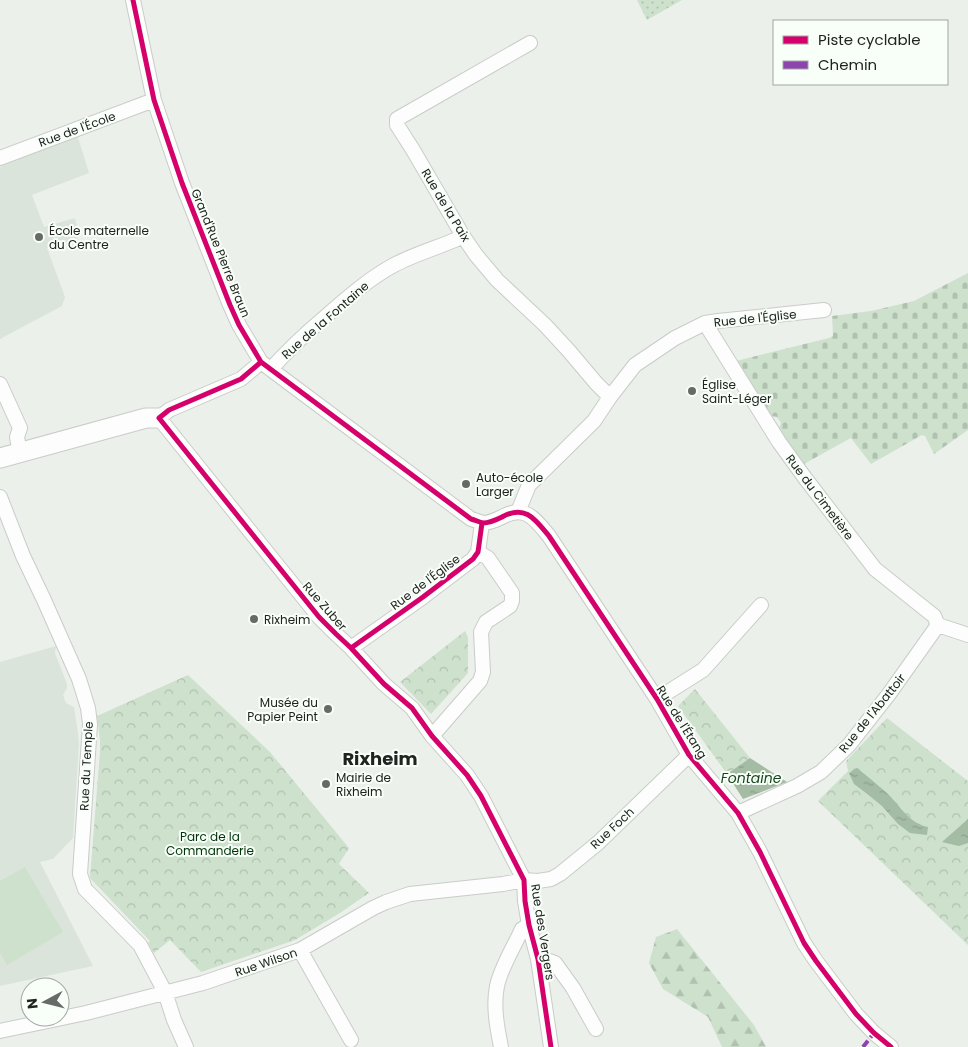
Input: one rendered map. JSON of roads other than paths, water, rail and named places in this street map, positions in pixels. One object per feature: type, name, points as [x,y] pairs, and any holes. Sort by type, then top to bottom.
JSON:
[{"type":"main road","points":[[0,458],[146,418],[159,418]]},
{"type":"street","name":"Grand'Rue Pierre Braun","points":[[133,0],[154,100],[182,183],[239,325],[266,366],[471,519],[482,523]]},
{"type":"street","name":"Rue de la Paix","points":[[530,43],[397,119],[397,125],[476,255],[497,280],[551,332],[610,397]]},
{"type":"street","name":"Rue de l'École","points":[[0,158],[154,100]]},
{"type":"street","name":"Rue de la Fontaine","points":[[159,418],[169,410],[242,379],[280,358],[352,293],[374,278],[396,264],[463,236]]},
{"type":"street","name":"Rue de l'Église","points":[[518,512],[529,485],[594,421],[610,397],[635,366],[675,338],[705,323],[824,310]]},
{"type":"street","name":"Rue du Cimetière","points":[[705,323],[779,442],[875,569],[934,616],[938,625]]},
{"type":"street","points":[[0,384],[20,428],[17,437],[20,453]]},
{"type":"street","name":"Rue Zuber","points":[[159,418],[319,617],[384,684],[412,708],[432,736],[467,775],[481,796],[524,880]]},
{"type":"street","name":"Rue du Temple","points":[[0,497],[23,556],[79,679],[88,708],[90,724],[80,874],[82,881],[85,889],[140,945],[165,992],[174,1020],[186,1047]]},
{"type":"street","points":[[432,736],[480,682],[483,672],[481,632],[486,622],[510,606],[512,601],[512,593],[493,565],[488,558],[478,552],[482,523],[518,512]]},
{"type":"street","name":"Rue de l'Étang","points":[[518,512],[527,514],[537,521],[549,536],[657,699],[689,755],[738,813],[760,852],[804,943],[816,961],[856,1014],[891,1047]]},
{"type":"street","name":"Rue de l'Église","points":[[351,648],[423,597],[473,559],[478,552]]},
{"type":"street","points":[[657,699],[703,670],[761,605]]},
{"type":"street","points":[[938,625],[968,635]]},
{"type":"street","name":"Rue de l'Abattoir","points":[[738,813],[797,786],[821,772],[849,745],[890,694],[938,625]]},
{"type":"street","name":"Rue Foch","points":[[524,880],[538,881],[551,879],[560,874],[598,842],[689,755]]},
{"type":"street","name":"Rue Wilson","points":[[0,1030],[86,1013],[203,983],[300,950],[373,908],[410,894],[524,880]]},
{"type":"street","name":"Rue des Vergers","points":[[524,880],[525,901],[538,959],[551,1047]]},
{"type":"street","points":[[501,1047],[495,1007],[497,986],[501,973],[522,929],[529,925]]},
{"type":"street","points":[[300,950],[351,1040]]},
{"type":"street","points":[[538,959],[555,963],[573,988],[596,1029]]},
{"type":"water","name":"Fontaine","points":[[750,758],[787,782],[743,799],[727,774]]},
{"type":"water","points":[[857,768],[888,794],[906,814],[916,822],[928,827],[927,835],[910,833],[898,824],[882,806],[854,784],[849,773]]},
{"type":"water","points":[[968,819],[968,843],[959,846],[942,842]]},
{"type":"place","name":"École maternelle du Centre","points":[[39,237]]},
{"type":"place","name":"Église Saint-Léger","points":[[692,391]]},
{"type":"place","name":"Auto-école Larger","points":[[466,484]]},
{"type":"place","name":"Rixheim","points":[[254,619]]},
{"type":"place","name":"Musée du Papier Peint","points":[[328,709]]},
{"type":"place","name":"Mairie de Rixheim","points":[[326,784]]},
{"type":"district","name":"Rixheim","points":[[380,758]]},
{"type":"park label","name":"Parc de la Commanderie","points":[[210,843]]}]
